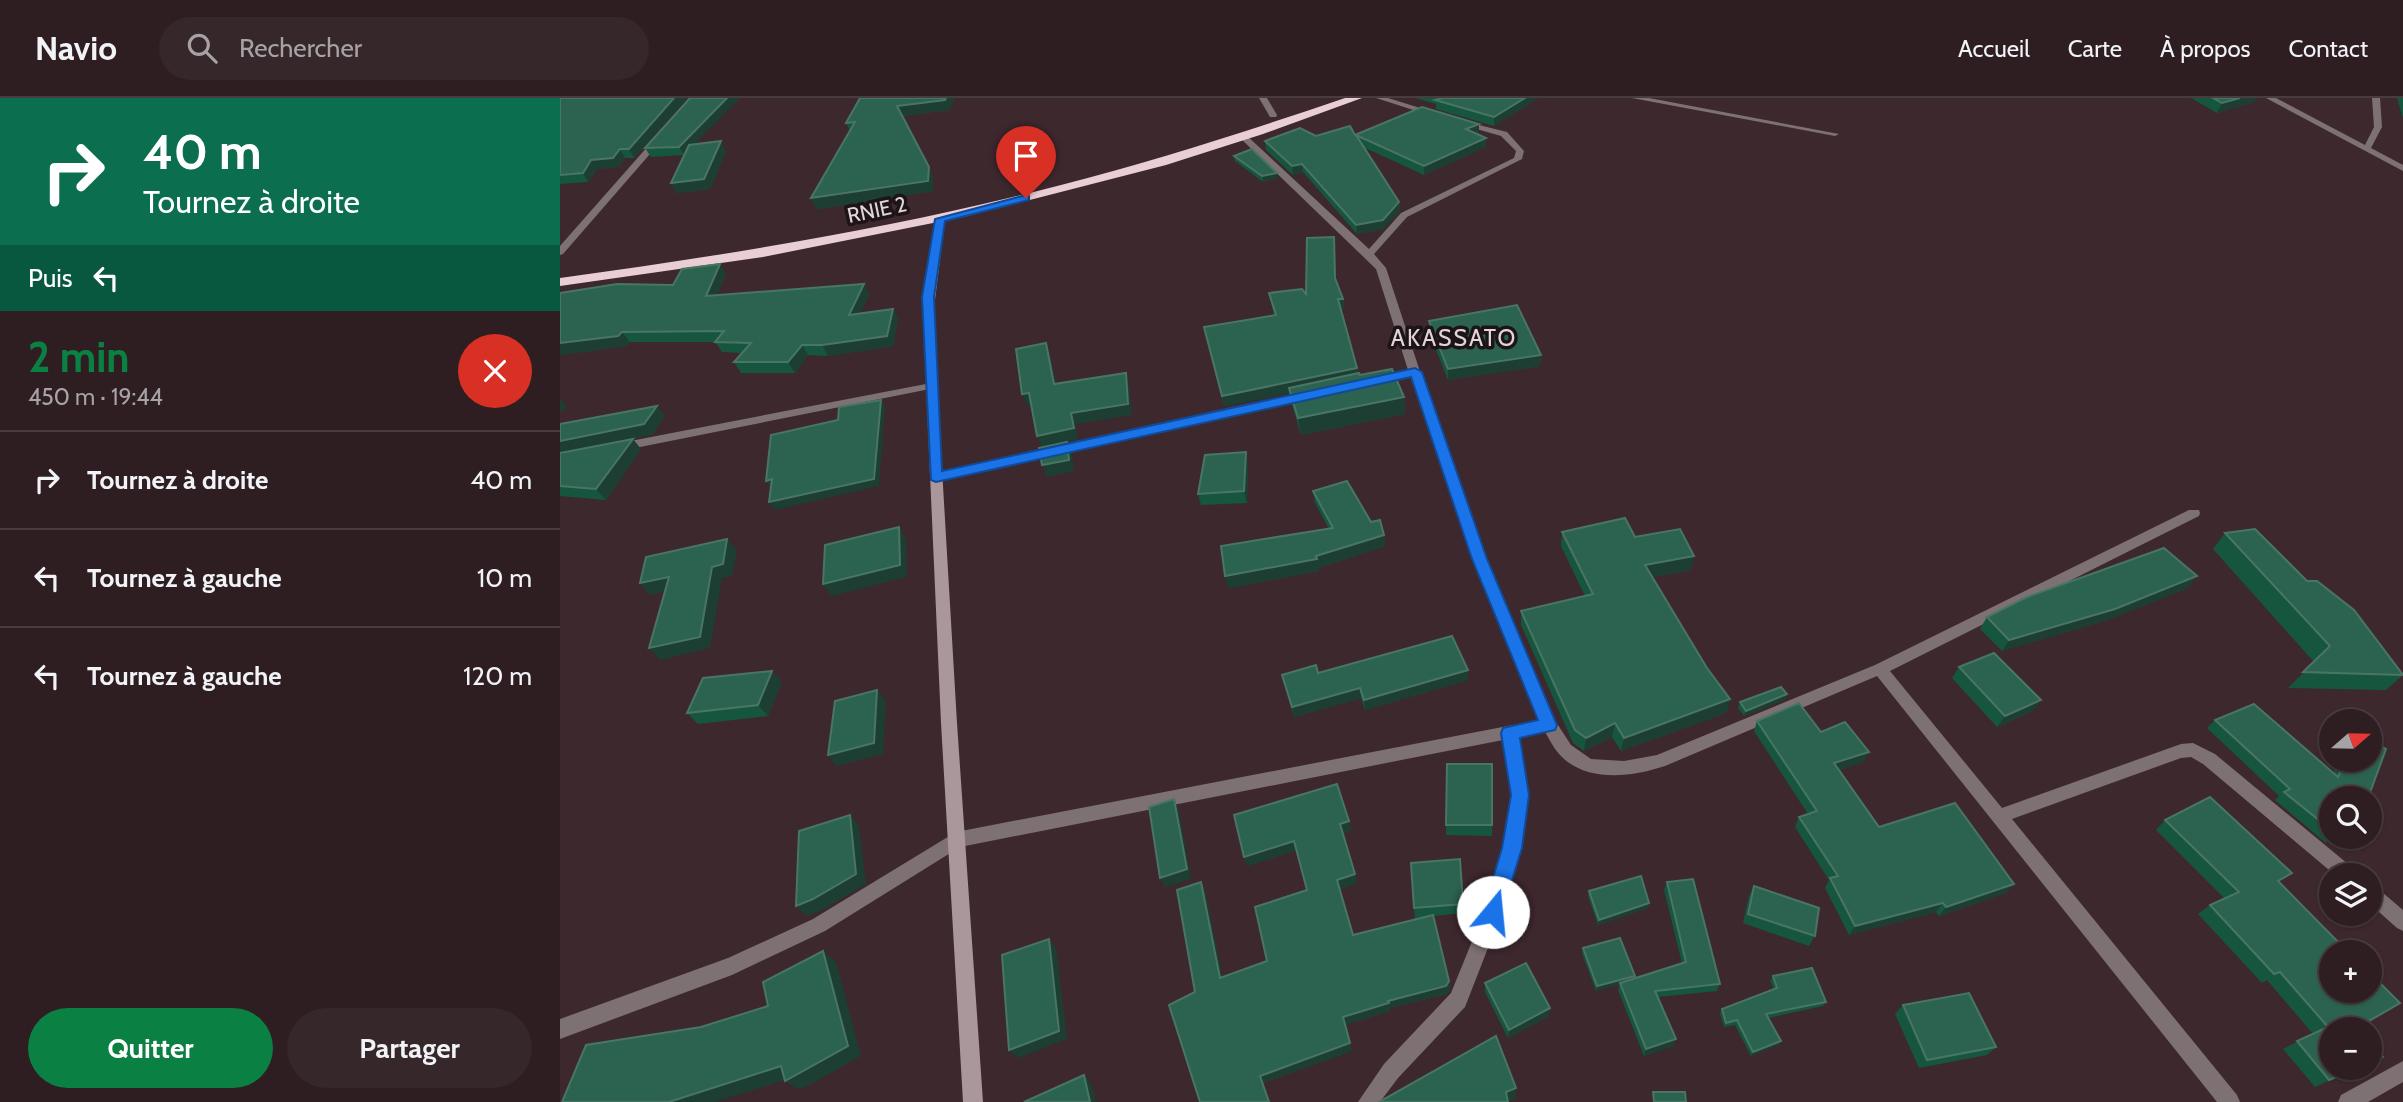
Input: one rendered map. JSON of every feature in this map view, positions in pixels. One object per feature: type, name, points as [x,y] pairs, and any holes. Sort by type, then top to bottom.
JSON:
[{"type":"highway","name":"RNIE 2","points":[[560,269],[779,239],[937,210],[1101,168],[1325,98]]},
{"type":"highway","name":"RNIE 2","points":[[560,282],[792,249],[940,219],[1067,188],[1242,136],[1356,98]]},
{"type":"main road","points":[[940,219],[928,297],[931,386],[973,1102]]},
{"type":"street","points":[[1263,98],[1273,116]]},
{"type":"street","points":[[1380,98],[1442,116]]},
{"type":"street","points":[[1636,98],[1835,134]]},
{"type":"street","points":[[2270,98],[2403,168]]},
{"type":"street","points":[[2367,148],[2378,127],[2376,98]]},
{"type":"street","points":[[1369,254],[1404,215],[1518,159],[1520,150],[1504,134],[1454,120]]},
{"type":"street","points":[[560,252],[667,129]]},
{"type":"street","points":[[1242,136],[1381,268],[1480,559],[1549,725],[1568,754],[1592,766],[1625,769],[1659,761],[1880,669],[2194,513]]},
{"type":"street","points":[[1362,384],[1415,372]]},
{"type":"street","points":[[606,449],[931,386]]},
{"type":"street","points":[[936,477],[1322,392]]},
{"type":"street","points":[[1880,669],[2230,1102]]},
{"type":"street","points":[[560,1029],[732,966],[819,926],[956,839],[1549,725]]},
{"type":"street","points":[[1368,1102],[1391,1071],[1458,1000],[1493,912],[1512,848],[1520,795],[1510,733]]},
{"type":"street","points":[[2000,816],[2181,751],[2193,750],[2209,759],[2334,863]]},
{"type":"street","points":[[2382,904],[2403,922]]},
{"type":"street","points":[[2348,1102],[2403,1071]]},
{"type":"building","points":[[560,98],[674,98],[629,149],[620,149],[613,158],[591,160],[583,173],[560,175]]},
{"type":"building","points":[[690,98],[727,98],[679,147],[645,148]]},
{"type":"building","points":[[860,98],[946,98],[897,106],[929,167],[928,181],[811,198],[855,122],[846,123]]},
{"type":"building","points":[[1525,98],[1494,117],[1435,100]]},
{"type":"building","points":[[2213,98],[2240,98],[2222,103]]},
{"type":"building","points":[[1422,107],[1479,124],[1466,129],[1486,138],[1424,166],[1356,135],[1399,202],[1383,220],[1356,225],[1302,164],[1292,166],[1265,141],[1300,128],[1316,136],[1350,126],[1355,135]]},
{"type":"building","points":[[721,141],[704,179],[671,183],[689,145]]},
{"type":"building","points":[[1252,149],[1277,173],[1262,176],[1234,156]]},
{"type":"building","points":[[1334,237],[1335,278],[1343,299],[1338,299],[1357,368],[1222,396],[1204,327],[1276,315],[1269,293],[1302,289],[1306,294],[1307,238]]},
{"type":"building","points":[[720,264],[706,296],[864,284],[849,315],[893,309],[887,336],[822,345],[802,345],[788,362],[734,362],[751,343],[715,342],[724,331],[622,332],[618,336],[560,343],[560,293],[617,284],[673,285],[682,269]]},
{"type":"building","points":[[1517,305],[1541,355],[1448,369],[1429,321]]},
{"type":"building","points":[[1046,343],[1054,384],[1126,373],[1128,404],[1071,413],[1074,428],[1037,436],[1029,393],[1022,394],[1016,349]]},
{"type":"building","points":[[1392,369],[1404,397],[1298,418],[1289,388]]},
{"type":"building","points":[[881,400],[874,479],[769,502],[772,479],[766,481],[771,435],[838,420],[839,407]]},
{"type":"building","points":[[657,406],[644,424],[560,441],[560,424]]},
{"type":"building","points":[[633,439],[596,489],[560,486],[560,453]]},
{"type":"building","points":[[1067,442],[1069,460],[1042,465],[1039,448]]},
{"type":"building","points":[[1246,452],[1244,491],[1198,494],[1205,455]]},
{"type":"building","points":[[1347,481],[1371,522],[1380,520],[1384,535],[1316,556],[1317,559],[1225,576],[1221,546],[1333,528],[1313,491]]},
{"type":"building","points":[[1625,518],[1635,537],[1680,529],[1694,556],[1645,565],[1707,668],[1730,699],[1624,738],[1615,723],[1586,738],[1575,730],[1521,611],[1593,594],[1562,532]]},
{"type":"building","points":[[899,527],[900,565],[823,584],[825,545]]},
{"type":"building","points":[[2255,529],[2307,581],[2317,581],[2354,610],[2403,675],[2303,672],[2330,646],[2225,533]]},
{"type":"building","points":[[727,539],[723,564],[712,567],[700,637],[649,648],[669,577],[640,583],[646,557]]},
{"type":"building","points":[[2164,548],[2197,576],[2115,609],[2009,640],[1987,617],[2027,597]]},
{"type":"building","points":[[1452,636],[1468,670],[1364,700],[1360,688],[1292,707],[1282,675],[1316,665],[1318,673]]},
{"type":"building","points":[[1994,653],[2041,700],[2005,716],[1959,667]]},
{"type":"building","points":[[772,671],[758,705],[687,713],[703,678]]},
{"type":"building","points":[[1781,687],[1787,694],[1746,711],[1740,702]]},
{"type":"building","points":[[877,690],[874,743],[828,755],[835,701]]},
{"type":"building","points":[[1799,703],[1821,732],[1845,722],[1869,752],[1834,763],[1879,827],[1955,803],[2014,884],[1946,907],[1943,903],[1855,926],[1830,878],[1838,876],[1799,817],[1817,811],[1757,721]]},
{"type":"building","points":[[2254,704],[2319,760],[2319,772],[2332,772],[2338,777],[2340,772],[2378,772],[2372,786],[2319,786],[2319,820],[2284,792],[2290,789],[2215,720]]},
{"type":"building","points":[[1447,764],[1492,764],[1492,825],[1446,825]]},
{"type":"building","points":[[1337,784],[1349,821],[1340,824],[1355,874],[1337,880],[1353,935],[1433,915],[1449,981],[1446,986],[1388,1001],[1389,1003],[1343,1017],[1350,1043],[1260,1076],[1269,1102],[1200,1102],[1169,1005],[1195,992],[1177,890],[1201,882],[1220,978],[1267,961],[1255,907],[1307,890],[1294,841],[1244,857],[1234,815]]},
{"type":"building","points":[[2210,797],[2292,873],[2278,881],[2319,923],[2319,926],[2322,926],[2336,940],[2319,940],[2319,1003],[2382,1003],[2382,985],[2400,1003],[2376,1017],[2319,1017],[2280,972],[2274,974],[2210,905],[2239,892],[2165,820]]},
{"type":"building","points":[[1174,799],[1187,869],[1160,878],[1149,807]]},
{"type":"building","points":[[850,815],[856,874],[796,906],[799,831]]},
{"type":"building","points":[[1460,859],[1463,904],[1414,908],[1411,863]]},
{"type":"building","points":[[1641,876],[1649,903],[1599,920],[1589,891]]},
{"type":"building","points":[[1693,879],[1720,984],[1655,991],[1676,1039],[1646,1049],[1620,983],[1686,962],[1667,882]]},
{"type":"building","points":[[1754,886],[1819,908],[1815,936],[1748,914]]},
{"type":"building","points":[[1620,938],[1635,976],[1597,986],[1583,948]]},
{"type":"building","points":[[1049,939],[1059,1031],[1009,1050],[1002,955]]},
{"type":"building","points":[[823,951],[848,1046],[785,1081],[781,1066],[669,1102],[562,1102],[586,1045],[701,1027],[768,1006],[763,982]]},
{"type":"building","points":[[1526,963],[1550,1008],[1509,1030],[1485,983]]},
{"type":"building","points":[[1812,968],[1826,1002],[1766,1014],[1781,1041],[1753,1052],[1737,1020],[1726,1023],[1722,1009],[1777,988],[1773,976]]},
{"type":"building","points":[[1969,993],[1996,1047],[1927,1060],[1903,1005]]},
{"type":"building","points":[[2319,1031],[2319,1068],[2297,1041]]},
{"type":"building","points":[[1496,1036],[1516,1088],[1506,1092],[1508,1102],[1379,1102]]},
{"type":"building","points":[[1084,1075],[1090,1102],[1024,1102]]},
{"type":"building","points":[[1653,1092],[1685,1092],[1686,1102],[1654,1102]]},
{"type":"district","name":"AKASSATO","points":[[1454,338]]},
{"type":"route","points":[[1026,198],[940,219],[928,297],[936,477],[1415,372],[1480,559],[1549,725],[1510,733],[1520,795],[1512,848],[1493,912]]}]
